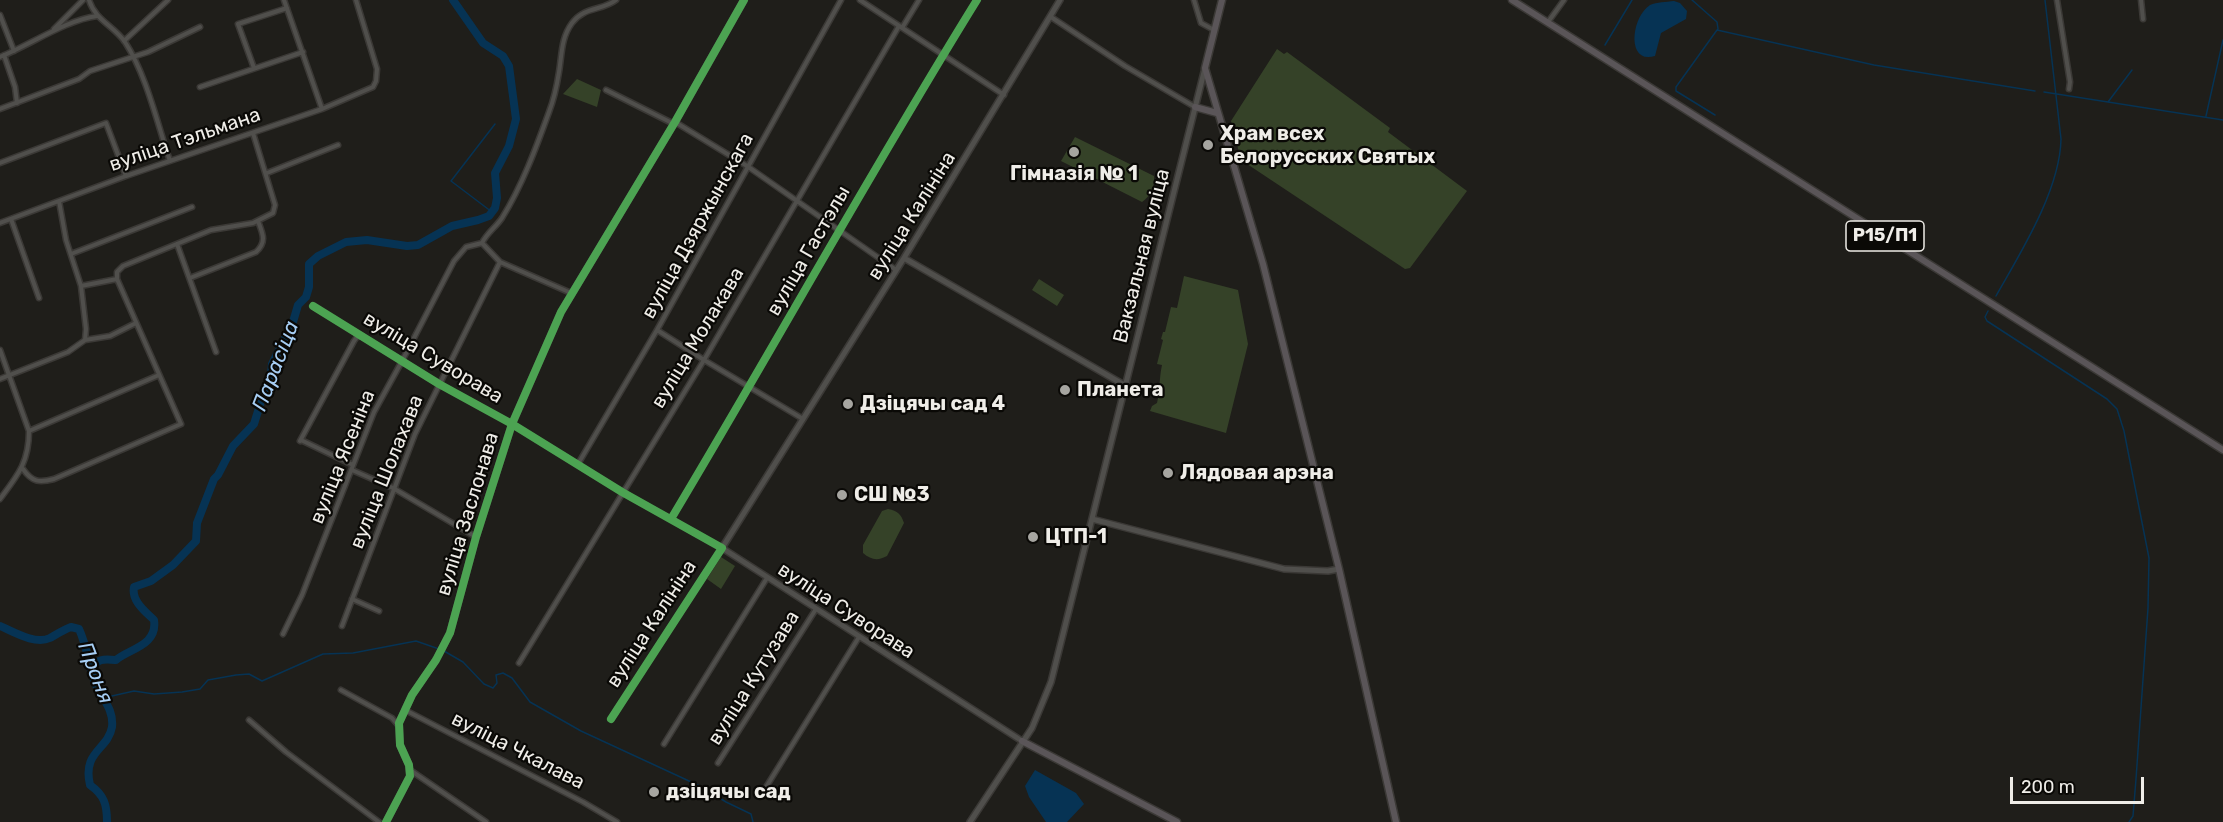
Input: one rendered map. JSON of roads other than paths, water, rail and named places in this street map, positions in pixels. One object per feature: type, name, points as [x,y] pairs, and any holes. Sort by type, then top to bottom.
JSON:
[{"type":"main road","name":"вуліца Заслонава","points":[[398,725],[404,709],[450,633],[476,537],[512,424],[561,312],[675,123],[744,0]]},
{"type":"main road","name":"вуліца Калініна","points":[[722,548],[897,270],[1060,0]]},
{"type":"main road","name":"Вакзальная вуліца","points":[[970,822],[1037,718],[1051,682],[1222,0]]},
{"type":"main road","name":"Р15/П1","points":[[1512,0],[2223,450]]},
{"type":"main road","points":[[1205,68],[1263,264],[1339,569],[1396,822]]},
{"type":"main road","points":[[1195,107],[1217,113]]},
{"type":"main road","points":[[904,258],[1126,386]]},
{"type":"main road","points":[[1092,519],[1284,569],[1329,571],[1339,569]]},
{"type":"main road","name":"вуліца Суворава","points":[[722,548],[1022,741]]},
{"type":"main road","points":[[386,822],[408,783],[410,770],[400,745],[398,725]]},
{"type":"main road","points":[[1022,741],[1177,822]]},
{"type":"street","points":[[46,36],[83,0]]},
{"type":"street","points":[[89,0],[97,16],[124,41],[144,82],[170,161]]},
{"type":"street","points":[[124,41],[168,0]]},
{"type":"street","points":[[284,0],[322,109]]},
{"type":"street","name":"вуліца Тэльмана","points":[[0,223],[126,176],[322,109],[373,87],[377,69],[356,0]]},
{"type":"street","points":[[572,293],[500,262],[482,243],[491,229],[501,220],[529,163],[549,111],[560,70],[564,39],[571,25],[580,15],[616,0]]},
{"type":"street","name":"вуліца Дзяржынскага","points":[[578,464],[657,330],[841,0]]},
{"type":"street","points":[[860,0],[1004,96]]},
{"type":"street","name":"вуліца Молакава","points":[[519,663],[704,360],[796,202],[919,0]]},
{"type":"street","name":"вуліца Гастэлы","points":[[671,519],[750,387],[839,229],[977,0]]},
{"type":"street","points":[[1194,0],[1201,23],[1214,30]]},
{"type":"street","points":[[1548,22],[1564,0]]},
{"type":"street","points":[[2057,0],[2070,82],[2068,88]]},
{"type":"street","points":[[2141,0],[2143,19]]},
{"type":"street","points":[[254,68],[238,24],[287,8]]},
{"type":"street","points":[[0,15],[14,51]]},
{"type":"street","points":[[17,103],[15,87],[2,56],[70,23],[97,16]]},
{"type":"street","points":[[1051,17],[1125,66],[1195,107]]},
{"type":"street","points":[[0,109],[80,79],[90,71],[148,52],[200,27]]},
{"type":"street","points":[[200,87],[303,52]]},
{"type":"street","points":[[606,90],[675,123],[747,166],[897,270]]},
{"type":"street","points":[[0,163],[106,123],[126,176]]},
{"type":"street","points":[[22,469],[34,481],[54,479],[181,424],[117,279],[117,272],[123,266],[211,230],[258,221],[273,213],[275,210],[267,173],[253,133]]},
{"type":"street","points":[[267,173],[338,145]]},
{"type":"street","points":[[59,201],[66,240],[81,286],[86,329],[85,340]]},
{"type":"street","points":[[71,254],[192,207]]},
{"type":"street","points":[[11,219],[39,298]]},
{"type":"street","points":[[190,278],[256,252],[262,246],[264,239],[258,221]]},
{"type":"street","name":"вуліца Ясеніна","points":[[283,634],[298,604],[374,412],[454,261],[466,247],[482,243]]},
{"type":"street","points":[[177,244],[216,352]]},
{"type":"street","name":"вуліца Шолахава","points":[[342,626],[415,434],[500,262]]},
{"type":"street","points":[[81,286],[117,279]]},
{"type":"street","name":"вуліца Суворава","points":[[313,306],[439,384],[512,424],[622,492],[722,548]]},
{"type":"street","points":[[0,379],[68,352],[85,340],[110,336],[136,323]]},
{"type":"street","points":[[657,330],[803,419]]},
{"type":"street","points":[[362,336],[357,337],[354,341],[300,440],[393,488],[476,537]]},
{"type":"street","points":[[0,350],[28,432],[29,446],[22,469],[0,499]]},
{"type":"street","points":[[28,432],[159,375]]},
{"type":"street","name":"вуліца Калініна","points":[[611,719],[722,548]]},
{"type":"street","points":[[664,744],[767,578]]},
{"type":"street","points":[[352,599],[379,611]]},
{"type":"street","name":"вуліца Кутузава","points":[[718,763],[816,609]]},
{"type":"street","points":[[763,792],[859,637]]},
{"type":"street","points":[[341,690],[392,718],[398,725]]},
{"type":"street","name":"вуліца Чкалава","points":[[404,709],[476,745],[614,821]]},
{"type":"street","points":[[249,720],[379,822]]},
{"type":"street","points":[[410,770],[486,822]]},
{"type":"water","points":[[1674,1],[1680,3],[1687,11],[1686,19],[1661,33],[1655,56],[1646,57],[1639,54],[1634,38],[1639,19],[1644,11],[1653,4]]},
{"type":"water","points":[[1035,770],[1076,793],[1084,804],[1067,822],[1046,822],[1029,797],[1025,786]]},
{"type":"waterway","name":"Парасіца","points":[[91,670],[98,661],[116,660],[141,646],[151,636],[154,620],[137,601],[134,587],[151,581],[173,565],[196,541],[197,523],[214,479],[233,446],[254,424],[263,395],[269,392],[272,364],[293,322],[298,305],[306,297],[309,287],[309,264],[318,256],[346,242],[367,240],[407,246],[418,245],[452,226],[489,216],[495,208],[497,198],[495,173],[509,146],[516,119],[509,66],[503,56],[483,43],[453,0]]},
{"type":"waterway","points":[[1605,45],[1632,0]]},
{"type":"waterway","points":[[1692,0],[1717,22],[1718,29]]},
{"type":"waterway","points":[[1996,296],[2038,220],[2059,159],[2061,139],[2045,0]]},
{"type":"waterway","points":[[1715,115],[1676,91],[1676,87],[1717,30],[1874,65],[2035,91]]},
{"type":"waterway","points":[[2206,116],[2223,40]]},
{"type":"waterway","points":[[2108,102],[2132,70]]},
{"type":"waterway","points":[[2044,92],[2223,120]]},
{"type":"waterway","points":[[492,212],[451,181],[495,124]]},
{"type":"waterway","points":[[1988,311],[1985,317],[1987,321],[2107,399],[2117,409],[2124,431],[2149,558],[2148,608],[2136,779],[2133,816],[2129,822]]},
{"type":"waterway","name":"Проня","points":[[0,626],[38,640],[50,638],[71,627],[79,629],[95,683],[109,709],[112,721],[110,735],[92,758],[88,774],[90,785],[99,792],[104,801],[107,822]]},
{"type":"waterway","points":[[103,698],[134,691],[154,694],[200,689],[208,680],[236,675],[249,674],[262,681],[323,654],[353,653],[416,641],[439,649]]},
{"type":"waterway","points":[[444,651],[463,662],[484,684],[493,688],[497,683],[496,675],[503,673],[512,678],[530,702],[581,731],[702,787],[751,814],[753,822]]},
{"type":"place","name":"Храм всех Белорусских Святых","points":[[1208,145]]},
{"type":"place","name":"Гімназія № 1","points":[[1074,152]]},
{"type":"place","name":"Планета","points":[[1065,390]]},
{"type":"place","name":"Дзіцячы сад 4","points":[[848,404]]},
{"type":"place","name":"Лядовая арэна","points":[[1168,473]]},
{"type":"place","name":"СШ №3","points":[[842,495]]},
{"type":"place","name":"ЦТП-1","points":[[1033,537]]},
{"type":"place","name":"дзіцячы сад","points":[[654,792]]}]
